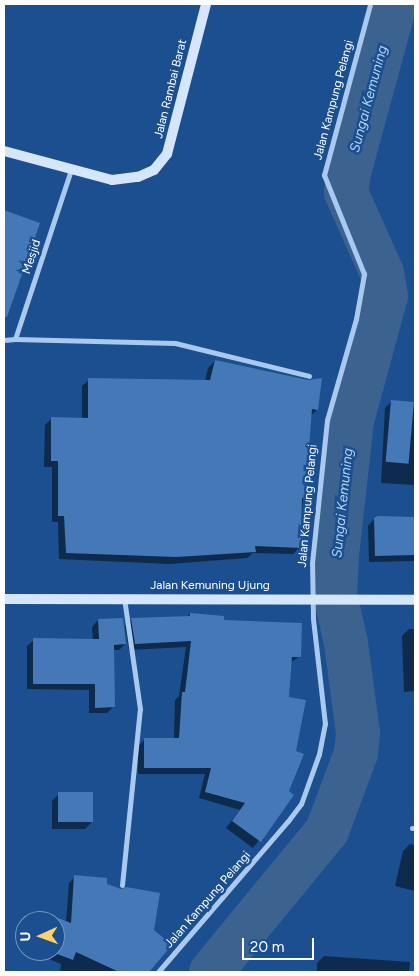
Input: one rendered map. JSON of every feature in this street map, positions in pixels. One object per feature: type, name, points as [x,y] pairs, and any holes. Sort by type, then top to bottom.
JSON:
[{"type":"street","name":"Jalan Rambai Barat","points":[[4,151],[112,180],[138,177],[154,170],[167,154],[204,4]]},
{"type":"street","name":"Jalan Kampung Pelangi","points":[[158,972],[301,804],[319,754],[325,724],[312,599],[312,563],[327,420],[356,319],[364,274],[324,175],[370,4]]},
{"type":"street","name":"Mesjid","points":[[15,339],[72,170]]},
{"type":"street","points":[[4,340],[175,343],[309,376]]},
{"type":"street","points":[[122,885],[140,709],[124,598]]},
{"type":"street","name":"Jalan Kemuning Ujung","points":[[4,599],[415,600]]},
{"type":"building","points":[[4,210],[40,223],[7,317],[4,317]]},
{"type":"building","points":[[215,360],[308,380],[322,378],[318,410],[312,409],[305,498],[302,498],[301,548],[255,546],[256,552],[176,557],[66,553],[64,516],[58,516],[58,461],[51,461],[51,417],[88,418],[88,378],[210,380]]},
{"type":"building","points":[[391,400],[414,402],[409,464],[386,462]]},
{"type":"building","points":[[378,516],[415,517],[415,555],[375,556],[374,518]]},
{"type":"building","points":[[190,613],[224,616],[224,620],[302,623],[301,657],[292,657],[289,697],[306,700],[296,751],[304,754],[289,791],[294,795],[261,842],[232,821],[245,803],[205,792],[211,768],[144,768],[144,738],[179,738],[182,692],[185,692],[191,641],[135,644],[131,618],[190,616]]},
{"type":"building","points":[[123,618],[126,644],[114,645],[115,707],[95,708],[95,684],[33,684],[33,638],[99,639],[98,619]]},
{"type":"building","points":[[58,792],[93,792],[93,822],[58,822]]},
{"type":"building","points":[[74,875],[107,878],[107,884],[121,889],[126,887],[160,893],[154,930],[172,945],[149,972],[119,972],[76,952],[73,960],[65,957],[65,921],[71,923]]},
{"type":"waterway","name":"Sungai Kemuning","points":[[211,972],[327,831],[356,753],[358,733],[346,643],[335,594],[337,555],[352,421],[386,296],[382,273],[346,192],[349,173],[395,4]]}]
